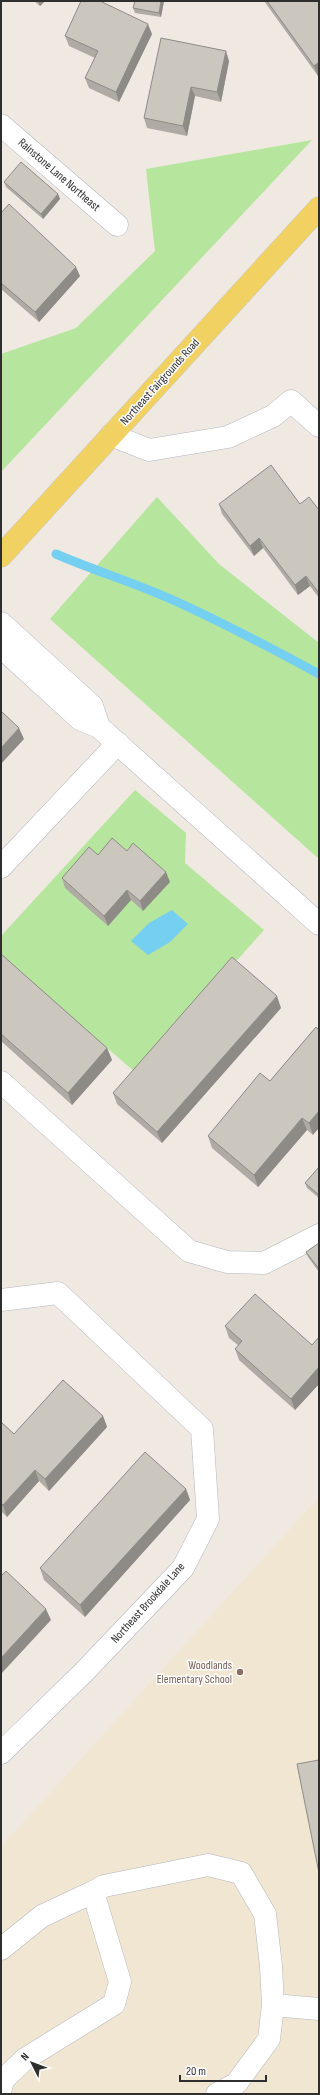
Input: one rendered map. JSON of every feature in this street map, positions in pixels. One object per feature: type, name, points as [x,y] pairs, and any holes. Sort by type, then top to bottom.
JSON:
[{"type":"main road","name":"Northeast Fairgrounds Road","points":[[1,556],[319,208]]},
{"type":"street","name":"Rainstone Lane Northeast","points":[[1,125],[117,224]]},
{"type":"street","points":[[112,435],[148,450],[228,437],[273,416],[291,401],[319,426]]},
{"type":"street","points":[[1,623],[92,706],[99,726]]},
{"type":"street","points":[[1,647],[80,719],[99,726],[319,924]]},
{"type":"street","points":[[1,867],[118,743]]},
{"type":"street","points":[[1,1082],[189,1251],[227,1262],[264,1264],[319,1236]]},
{"type":"street","name":"Northeast Brookdale Lane","points":[[1,1300],[58,1293],[202,1429],[208,1519],[183,1568],[84,1672],[1,1753]]},
{"type":"street","points":[[1,1949],[42,1916],[104,1886],[208,1865],[241,1873],[265,1914],[271,1966],[273,2005],[269,2039],[236,2084],[217,2094]]},
{"type":"street","points":[[1,2088],[3,2080],[25,2059],[114,2004],[120,1982],[93,1892]]},
{"type":"street","points":[[273,2005],[319,2009]]},
{"type":"shaded area","name":"Woodlands Elementary School","points":[[319,1497],[319,2094],[1,2094],[1,1847]]},
{"type":"green space","points":[[312,140],[1,472],[1,354],[76,328],[155,251],[146,169]]},
{"type":"green space","points":[[157,497],[219,564],[319,643],[319,859],[50,619]]},
{"type":"green space","points":[[135,790],[186,833],[185,863],[264,930],[136,1073],[1,956],[1,936]]},
{"type":"water","points":[[172,910],[188,924],[170,942],[148,955],[131,941],[149,923]]},
{"type":"building","points":[[81,1],[100,1],[148,24],[116,92],[85,78],[98,51],[65,36]]},
{"type":"building","points":[[135,1],[161,1],[159,13],[133,8]]},
{"type":"building","points":[[267,1],[319,2],[319,62],[314,66]]},
{"type":"building","points":[[161,38],[226,51],[217,92],[191,87],[183,126],[144,118]]},
{"type":"building","points":[[21,162],[58,194],[41,214],[4,182]]},
{"type":"building","points":[[9,204],[76,267],[35,312],[1,283],[1,213]]},
{"type":"building","points":[[271,465],[300,504],[309,497],[319,510],[319,593],[306,576],[295,585],[259,538],[250,546],[219,504]]},
{"type":"building","points":[[1,711],[19,728],[1,748]]},
{"type":"building","points":[[112,838],[127,851],[133,843],[166,872],[140,901],[127,890],[104,916],[62,878],[89,847],[98,855]]},
{"type":"building","points":[[1,954],[107,1048],[68,1093],[1,1034]]},
{"type":"building","points":[[232,957],[277,996],[157,1132],[113,1093]]},
{"type":"building","points":[[316,1027],[319,1030],[319,1111],[309,1123],[302,1118],[254,1175],[208,1136],[260,1073],[270,1081]]},
{"type":"building","points":[[319,1167],[319,1195],[305,1183]]},
{"type":"building","points":[[319,1243],[319,1269],[306,1252]]},
{"type":"building","points":[[255,1294],[312,1345],[319,1337],[319,1367],[291,1399],[235,1349],[242,1341],[225,1326]]},
{"type":"building","points":[[63,1380],[103,1416],[45,1479],[35,1470],[3,1505],[1,1504],[1,1422],[14,1434]]},
{"type":"building","points":[[145,1452],[186,1489],[80,1605],[40,1568]]},
{"type":"building","points":[[6,1571],[46,1609],[1,1658],[1,1576]]},
{"type":"building","points":[[319,1760],[319,1873],[297,1764]]},
{"type":"waterway","points":[[56,554],[175,601],[247,636],[319,674]]},
{"type":"place","name":"Woodlands Elementary School","points":[[240,1672]]}]
